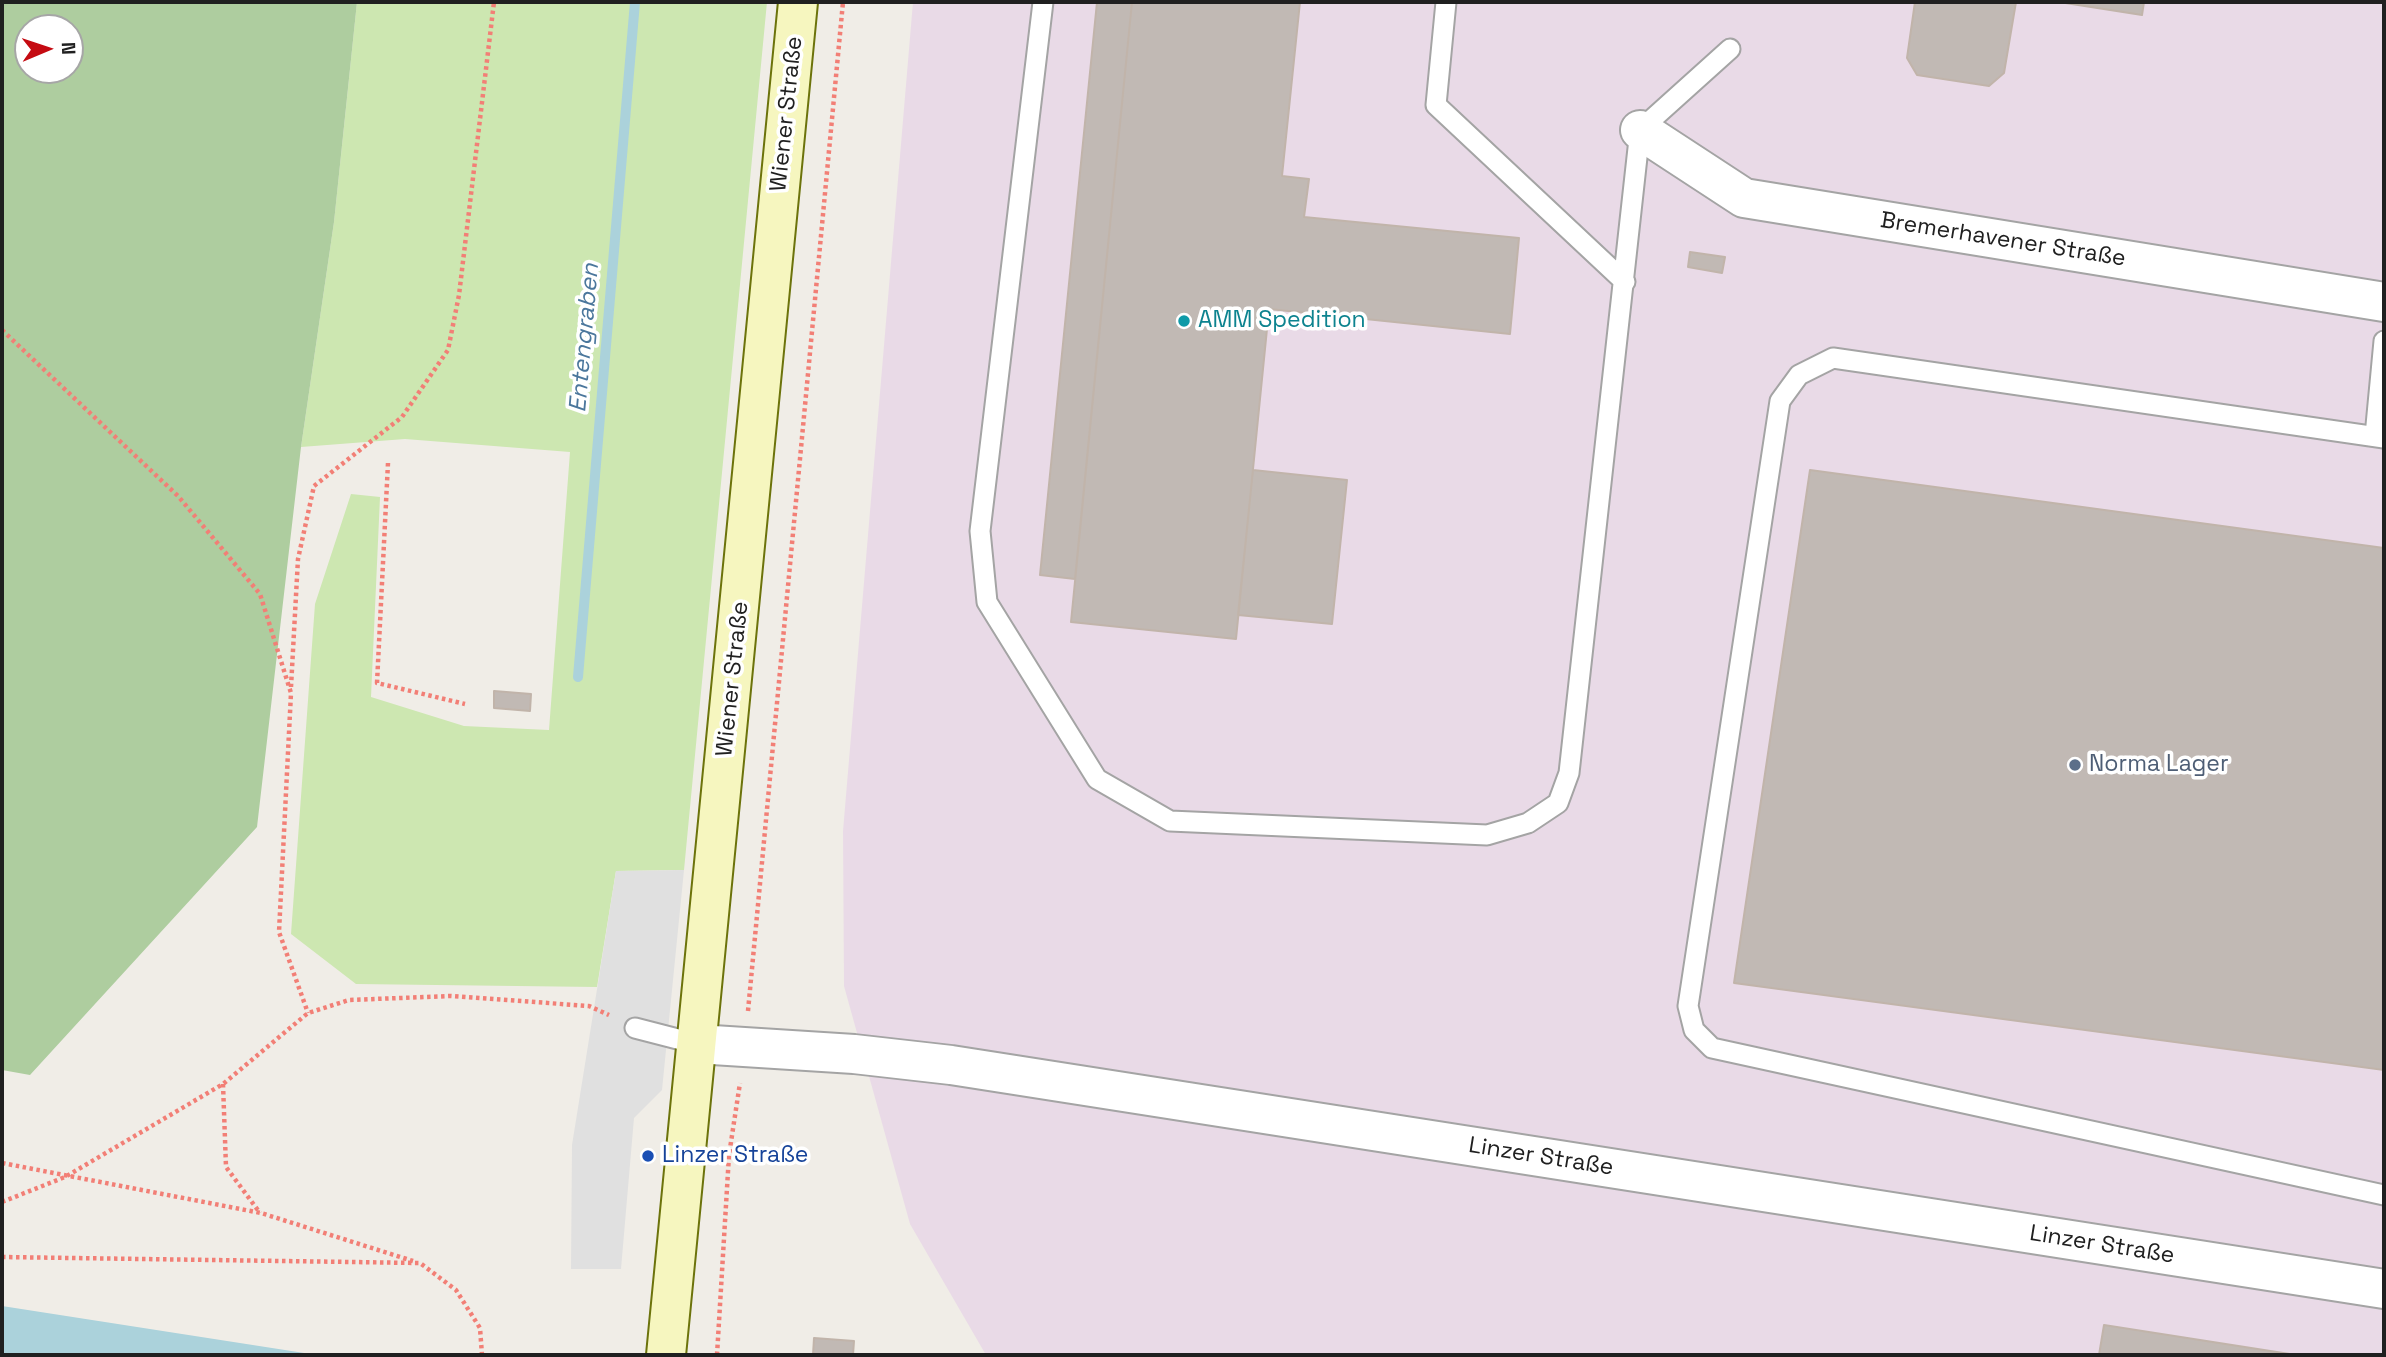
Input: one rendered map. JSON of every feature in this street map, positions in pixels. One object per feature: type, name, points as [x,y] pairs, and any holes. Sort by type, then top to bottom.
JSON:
[{"type":"main road","name":"Wiener Straße","points":[[666,1355],[798,2]]},
{"type":"street","name":"Bremerhavener Straße","points":[[1640,130],[1744,198],[2384,302]]},
{"type":"street","name":"Linzer Straße","points":[[697,1044],[854,1054],[950,1065],[2384,1289]]},
{"type":"lane","points":[[1043,2],[980,531],[987,603],[1097,779],[1170,821],[1487,835],[1528,823],[1558,803],[1569,773],[1640,130],[1730,49]]},
{"type":"lane","points":[[1446,2],[1436,105],[1625,282]]},
{"type":"lane","points":[[2384,341],[2380,437],[1833,358],[1799,375],[1780,401],[1688,1006],[1694,1030],[1712,1048],[2384,1195]]},
{"type":"lane","points":[[635,1028],[697,1044]]},
{"type":"path","points":[[309,1013],[279,932],[298,559],[314,486],[402,417],[448,350],[459,295],[494,2]]},
{"type":"path","points":[[716,1355],[729,1155],[746,1049],[750,968],[843,2]]},
{"type":"path","points":[[2,330],[178,496],[260,594],[291,693]]},
{"type":"path","points":[[388,463],[377,683],[465,704]]},
{"type":"path","points":[[2,1202],[65,1177],[223,1084],[309,1013],[349,1000],[451,996],[589,1006],[635,1028]]},
{"type":"path","points":[[223,1084],[226,1167],[261,1213]]},
{"type":"path","points":[[2,1163],[261,1213],[420,1263],[456,1290],[480,1328],[482,1355]]},
{"type":"path","points":[[2,1257],[420,1263]]},
{"type":"shaded area","points":[[913,2],[2384,2],[2384,1355],[986,1355],[910,1224],[844,986],[843,831]]},
{"type":"shaded area","points":[[684,870],[662,1090],[634,1118],[621,1269],[571,1269],[572,1145],[616,871]]},
{"type":"green space","points":[[2,2],[357,2],[334,222],[301,447],[257,827],[30,1075],[2,1070]]},
{"type":"green space","points":[[357,2],[767,2],[684,870],[616,871],[597,987],[356,984],[291,934],[315,604],[351,494],[380,497],[371,697],[464,726],[549,730],[570,452],[405,439],[301,447],[334,222]]},
{"type":"water","points":[[2,1306],[317,1355],[2,1355]]},
{"type":"building","points":[[1097,2],[1132,2],[1075,579],[1040,575]]},
{"type":"building","name":"AMM Spedition","points":[[1132,2],[1300,2],[1282,176],[1309,179],[1304,217],[1519,238],[1510,334],[1269,309],[1236,639],[1071,622]]},
{"type":"building","points":[[1915,2],[2016,2],[2004,73],[1989,86],[1917,75],[1907,58]]},
{"type":"building","points":[[2059,2],[2144,2],[2142,15]]},
{"type":"building","points":[[1690,252],[1725,257],[1722,273],[1688,267]]},
{"type":"building","points":[[1253,470],[1347,480],[1332,624],[1238,615]]},
{"type":"building","name":"Norma Lager","points":[[1810,470],[2384,548],[2384,1070],[1734,983]]},
{"type":"building","points":[[494,691],[531,694],[530,711],[494,708]]},
{"type":"building","points":[[2104,1325],[2296,1355],[2099,1355]]},
{"type":"building","points":[[814,1338],[854,1341],[853,1355],[813,1355]]},
{"type":"waterway","name":"Entengraben","points":[[578,677],[635,2]]},
{"type":"place","name":"AMM Spedition","points":[[1184,321]]},
{"type":"place","name":"Norma Lager","points":[[2075,765]]},
{"type":"place","name":"Linzer Straße","points":[[648,1156]]}]
